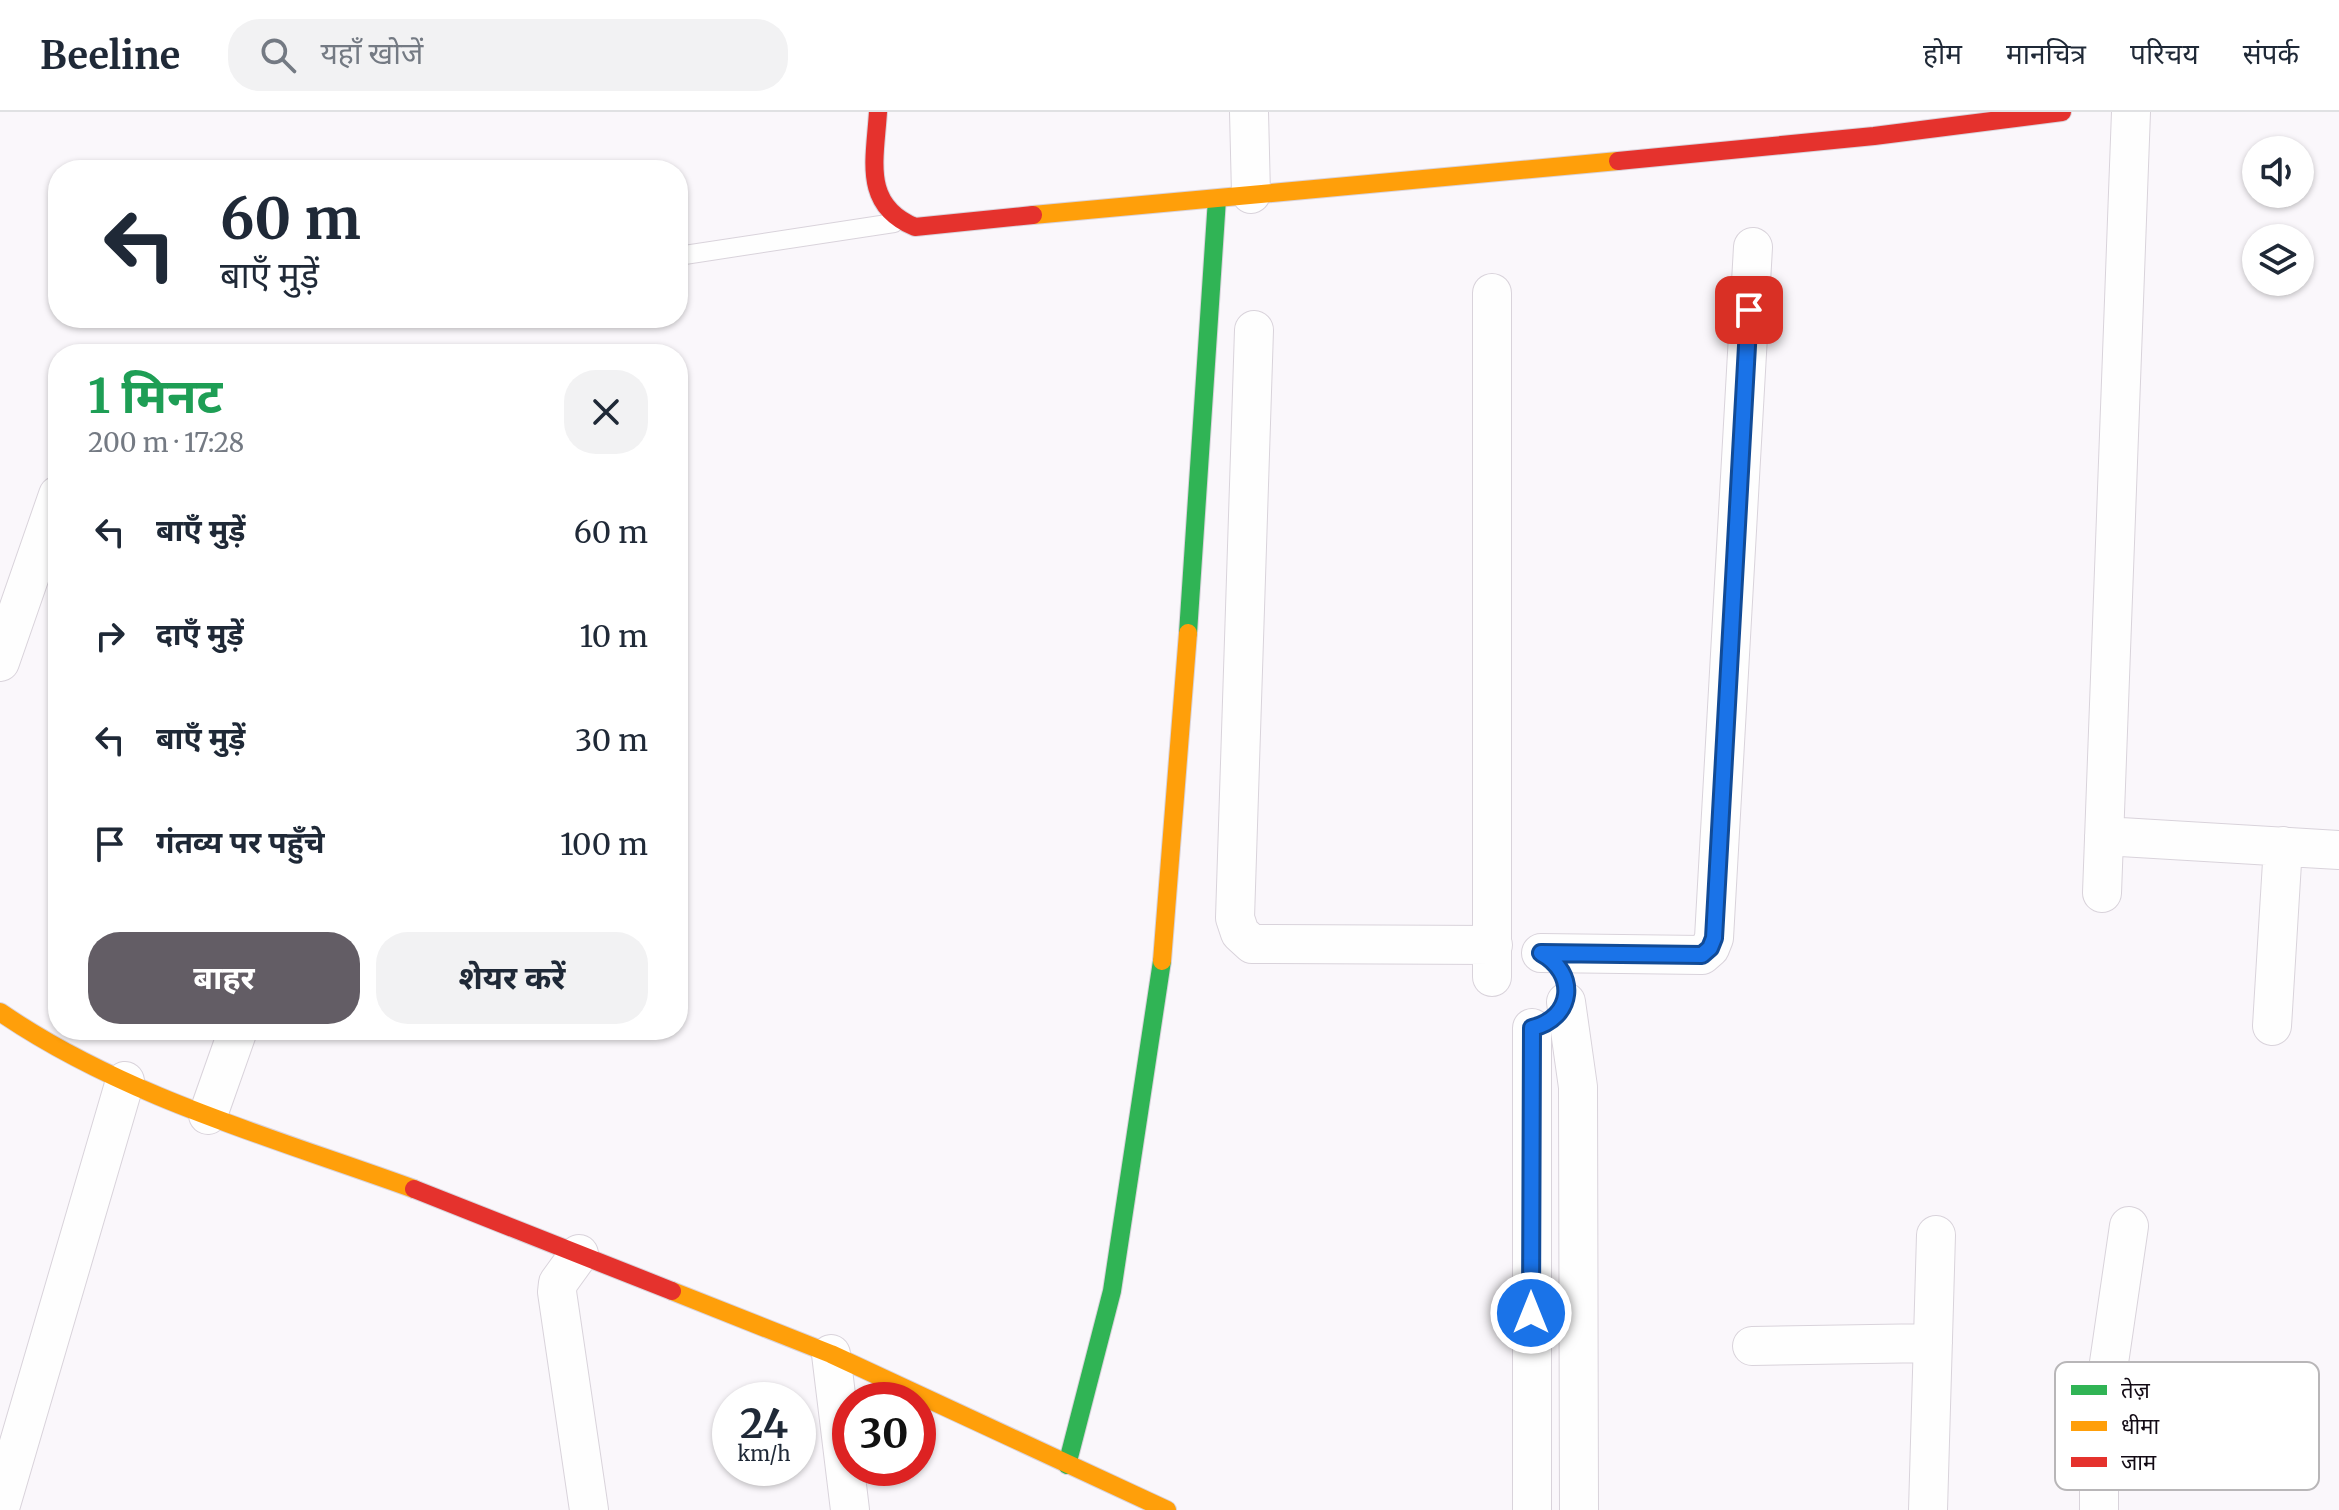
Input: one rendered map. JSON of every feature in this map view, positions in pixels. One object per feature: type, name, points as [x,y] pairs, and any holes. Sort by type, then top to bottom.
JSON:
[{"type":"street","points":[[878,112],[874,188],[882,206],[897,222],[915,227],[1544,165],[1645,159],[2062,112]]},
{"type":"street","points":[[1067,1465],[1117,1260],[1163,954],[1234,197],[1249,112]]},
{"type":"street","points":[[2102,893],[2131,112]]},
{"type":"street","points":[[1254,330],[1235,918],[1240,933],[1252,944],[1493,961],[1517,953],[1702,955],[1710,948],[1714,938],[1753,247]]},
{"type":"street","points":[[1492,293],[1493,1002],[1508,1022],[1532,1028],[1547,1025],[1566,1002]]},
{"type":"street","points":[[0,662],[46,568]]},
{"type":"street","points":[[2104,836],[2339,850]]},
{"type":"street","points":[[2272,1026],[2283,846]]},
{"type":"street","points":[[1541,953],[1555,960],[1564,972],[1578,1087],[1579,1510]]},
{"type":"street","points":[[0,1012],[48,1045],[125,1081],[831,1354],[1167,1510]]},
{"type":"street","points":[[1532,1028],[1532,1510]]},
{"type":"street","points":[[208,1115],[234,1040]]},
{"type":"street","points":[[0,1508],[125,1081]]},
{"type":"street","points":[[2109,1362],[2129,1226]]},
{"type":"street","points":[[1928,1510],[1936,1235]]},
{"type":"street","points":[[1531,1253],[1578,1252]]},
{"type":"street","points":[[579,1254],[558,1283],[557,1292],[589,1510]]},
{"type":"street","points":[[1752,1346],[1933,1343]]},
{"type":"street","points":[[831,1354],[850,1510]]},
{"type":"street","points":[[1532,1433],[1579,1434]]},
{"type":"lane","points":[[688,254],[897,222]]},
{"type":"traffic: fast","points":[[1188,633],[1217,199]]},
{"type":"traffic: fast","points":[[1067,1465],[1112,1291],[1162,961]]},
{"type":"traffic: slow","points":[[1033,215],[1618,161]]},
{"type":"traffic: slow","points":[[1162,961],[1188,633]]},
{"type":"traffic: slow","points":[[0,1012],[48,1042],[149,1092],[254,1133],[414,1189]]},
{"type":"traffic: slow","points":[[672,1291],[831,1354],[1167,1510]]},
{"type":"traffic: jam","points":[[878,112],[874,164],[876,179],[879,194],[898,218],[915,227],[1033,215]]},
{"type":"traffic: jam","points":[[1618,161],[1874,136],[2062,112]]},
{"type":"traffic: jam","points":[[414,1189],[672,1291]]},
{"type":"route","points":[[1531,1313],[1532,1028],[1547,1025],[1559,1015],[1566,1002],[1568,987],[1564,972],[1555,960],[1541,953],[1702,955],[1710,948],[1714,938],[1749,310]]}]
